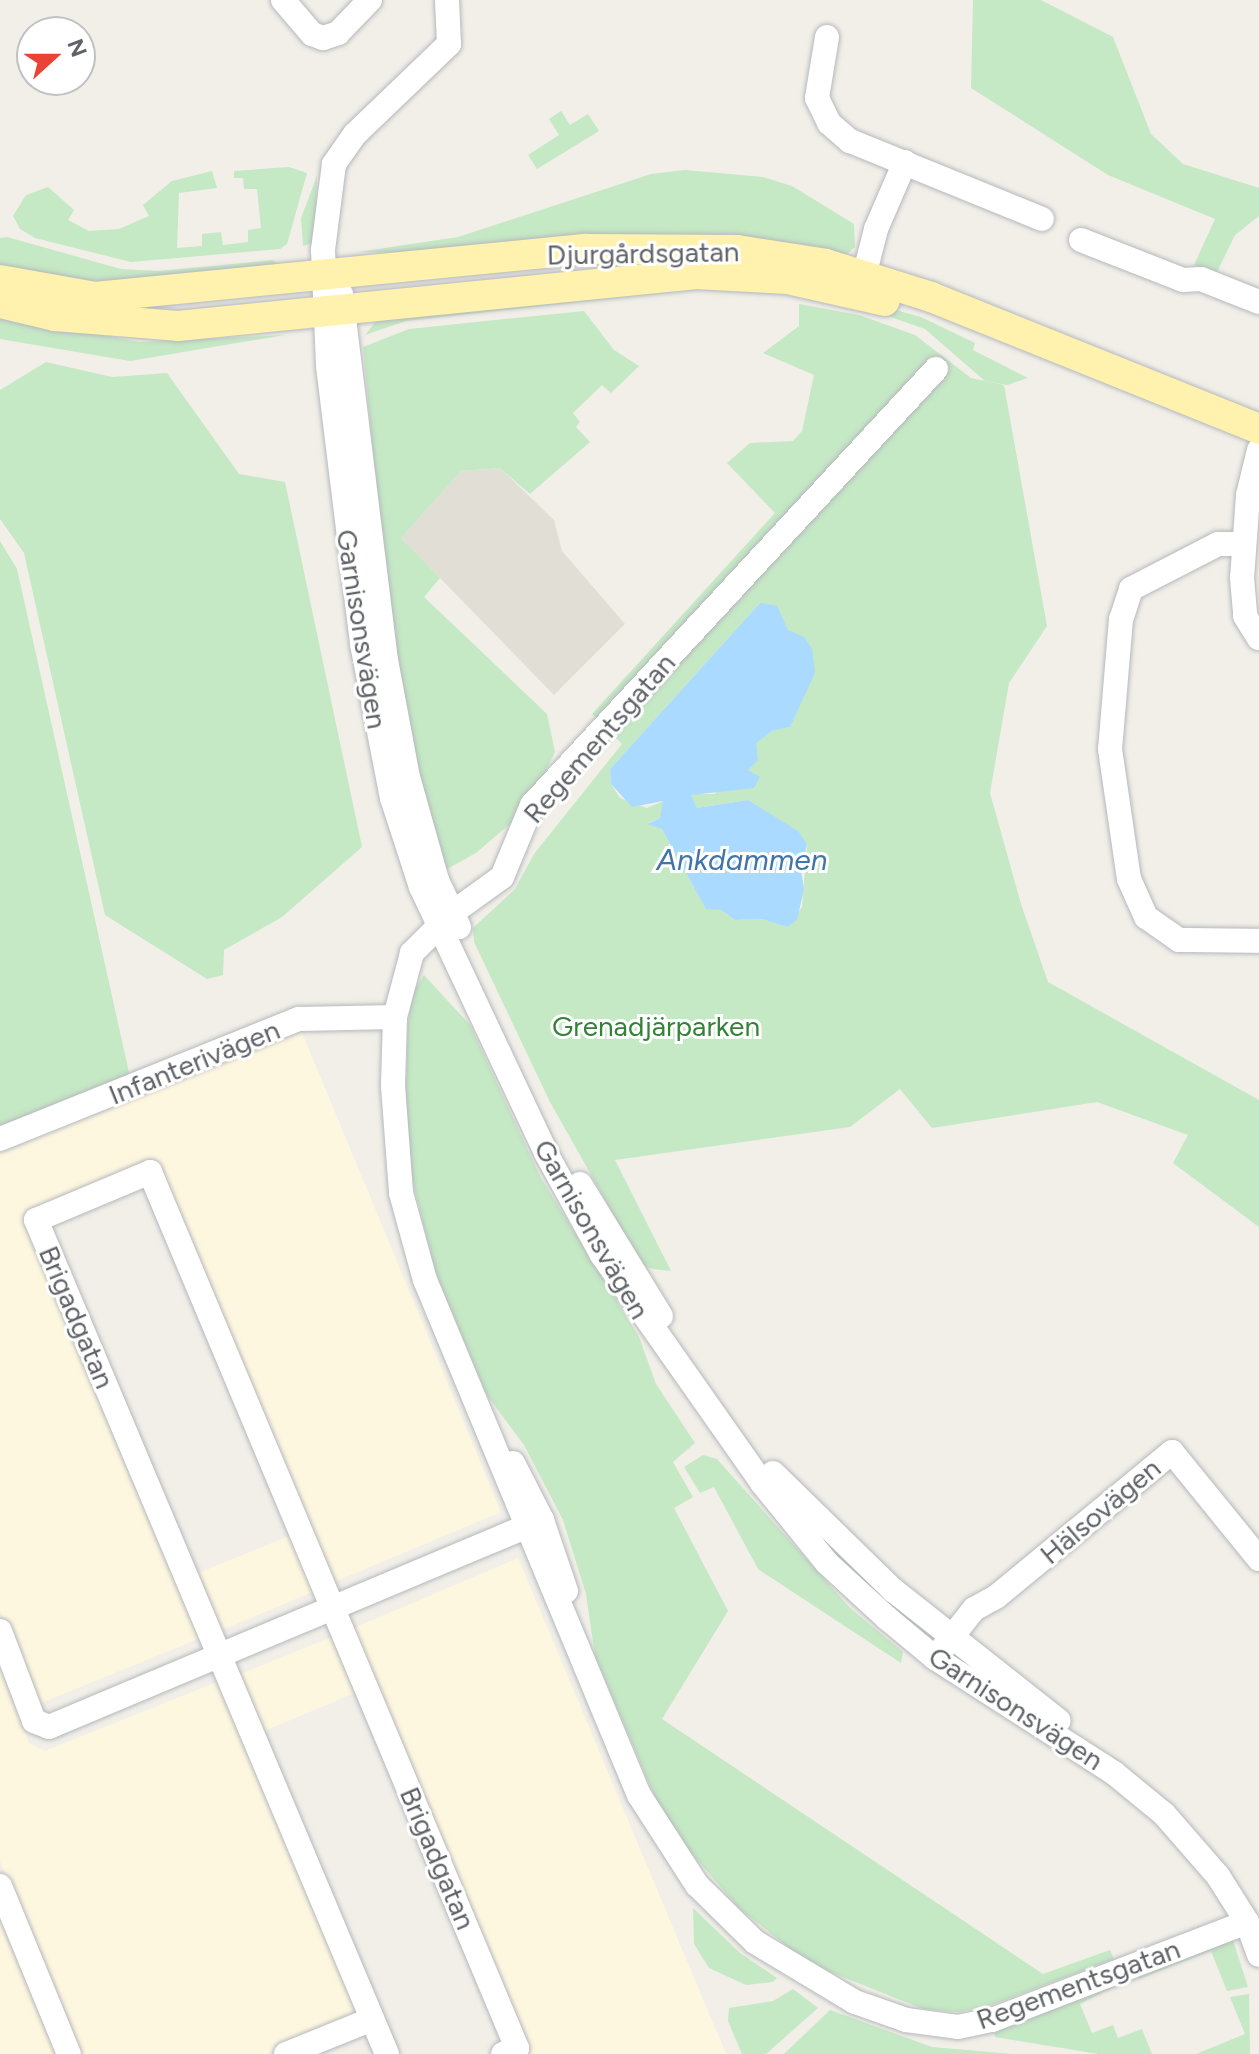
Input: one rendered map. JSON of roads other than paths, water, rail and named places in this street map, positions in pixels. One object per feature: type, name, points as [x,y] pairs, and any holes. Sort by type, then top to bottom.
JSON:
[{"type":"main road","name":"Djurgårdsgatan","points":[[0,280],[95,297],[332,277],[587,249],[688,247],[785,256],[1259,429]]},
{"type":"main road","name":"Djurgårdsgatan","points":[[0,303],[138,326],[696,274],[862,284],[976,328],[1259,449]]},
{"type":"street","points":[[283,0],[312,34],[323,38],[338,33],[370,0]]},
{"type":"street","name":"Garnisonsvägen","points":[[447,0],[449,44],[355,134],[334,164],[331,180],[335,309],[328,366],[350,561],[384,762],[407,851],[446,919],[552,1142],[710,1394],[800,1502],[952,1638],[1171,1808],[1211,1845],[1256,1914],[1259,1955]]},
{"type":"street","points":[[827,37],[817,98],[829,123],[850,141],[1042,219]]},
{"type":"street","points":[[862,284],[876,229],[905,162]]},
{"type":"street","points":[[1081,240],[1183,280],[1201,279],[1259,302]]},
{"type":"street","points":[[352,358],[364,320],[395,302]]},
{"type":"street","name":"Garnisonsvägen","points":[[335,309],[352,358],[389,675],[418,822],[446,919],[546,1153],[602,1255],[665,1351],[809,1542],[852,1588],[935,1658],[1144,1796],[1256,1914]]},
{"type":"street","points":[[273,315],[315,337],[328,366]]},
{"type":"street","name":"Regementsgatan","points":[[936,369],[532,805],[502,877],[446,919],[412,953],[395,1017],[394,1132],[403,1204],[425,1280],[487,1430],[518,1470],[534,1524],[564,1583],[574,1641],[639,1795],[697,1885],[755,1942],[855,2002],[933,2026],[974,2024],[1256,1914]]},
{"type":"street","name":"Djurgårdsgatan","points":[[1259,449],[1244,544],[1242,600],[1259,638]]},
{"type":"street","points":[[1244,544],[1218,544],[1131,589],[1121,619],[1110,749],[1129,879],[1146,917],[1179,940],[1259,941]]},
{"type":"street","name":"Infanterivägen","points":[[0,1139],[299,1019],[395,1017]]},
{"type":"street","name":"Brigadgatan","points":[[387,2054],[36,1220],[150,1172],[517,2048],[503,2054]]},
{"type":"street","name":"Hälsovägen","points":[[935,1658],[952,1638],[972,1630],[996,1597],[1172,1452],[1259,1559]]},
{"type":"street","points":[[0,1631],[34,1721],[49,1727],[534,1524]]},
{"type":"street","points":[[0,1886],[69,2054]]},
{"type":"street","points":[[286,2054],[372,2019]]},
{"type":"water","name":"Ankdammen","points":[[760,603],[777,606],[788,630],[804,637],[812,649],[815,673],[790,727],[772,731],[756,743],[758,760],[748,770],[760,777],[754,788],[691,795],[697,808],[748,800],[798,831],[807,844],[801,871],[804,889],[797,920],[787,927],[762,919],[735,920],[721,910],[706,909],[662,829],[647,824],[660,818],[663,801],[632,807],[611,784],[610,769]]},
{"type":"park label","name":"Grenadjärparken","points":[[656,1026]]}]
